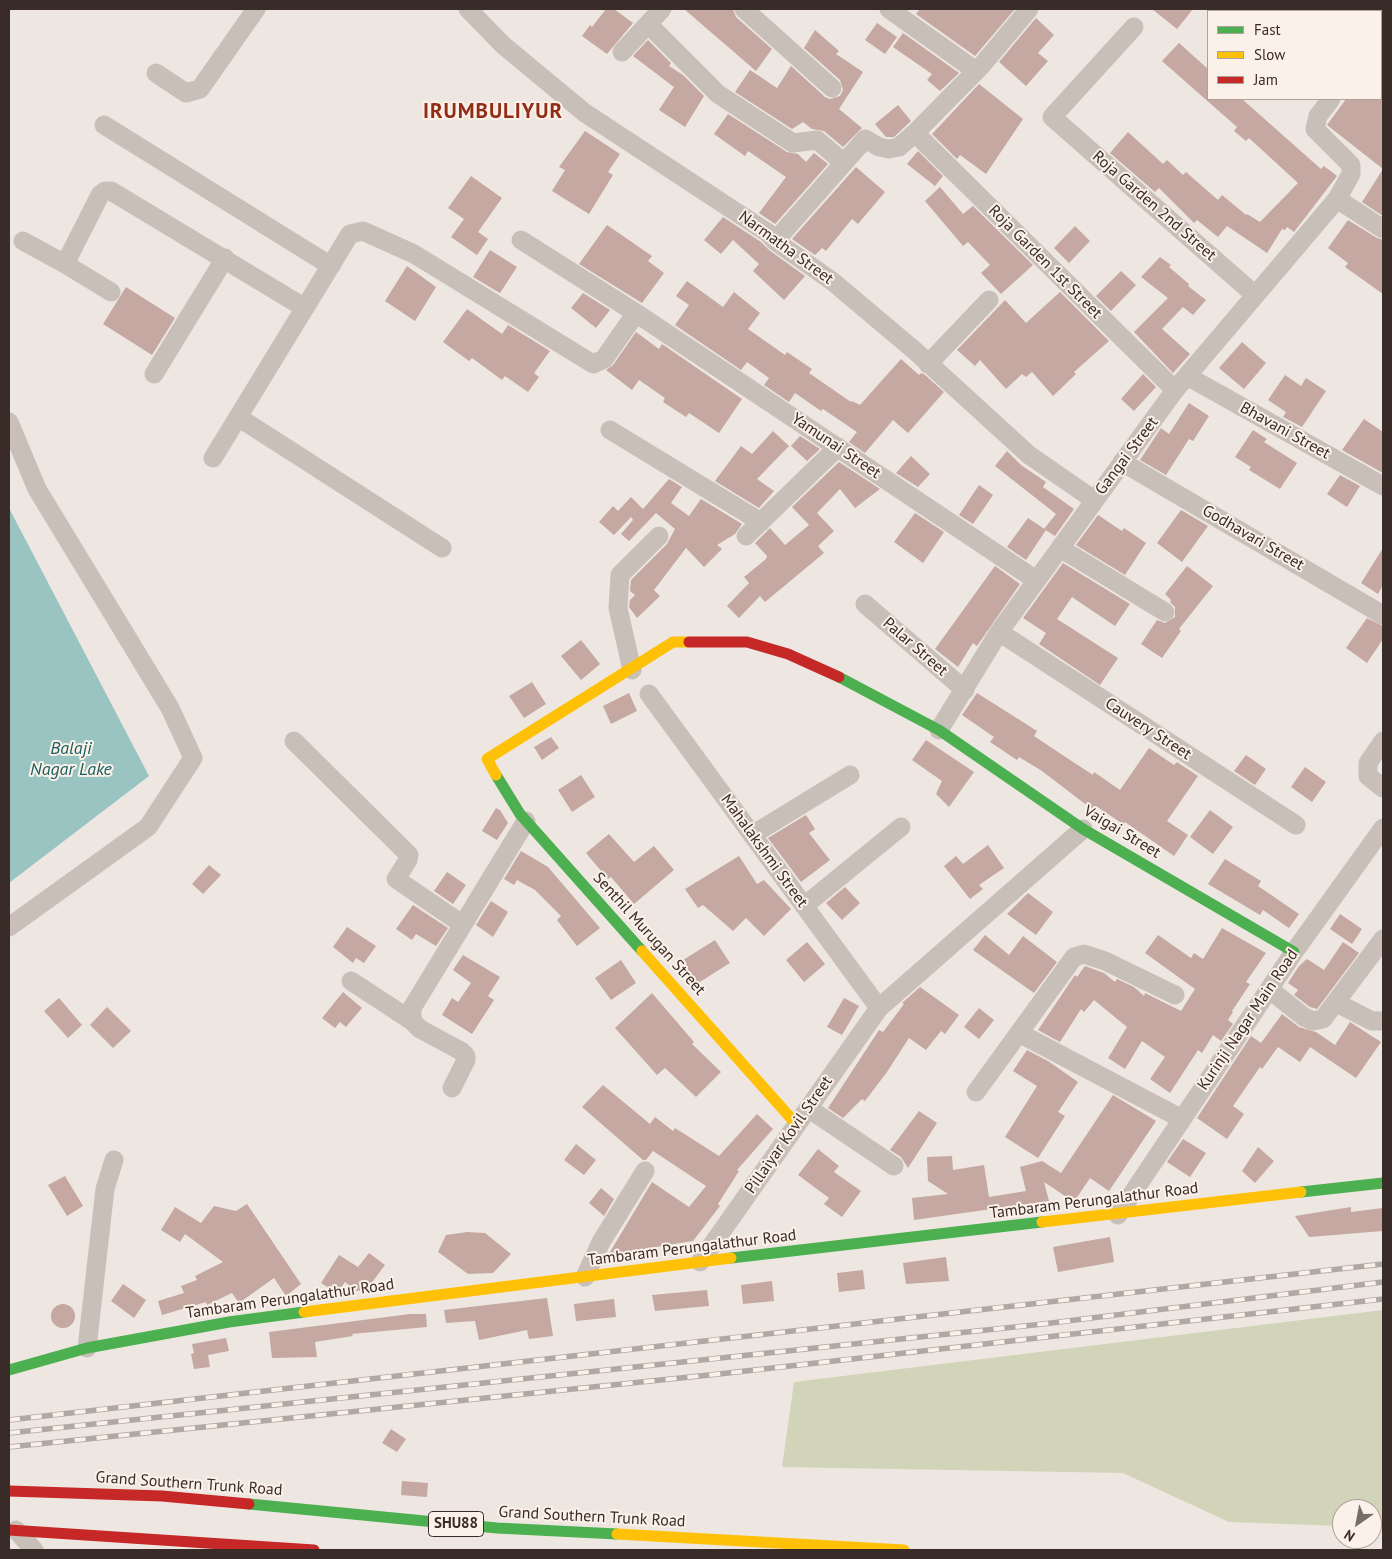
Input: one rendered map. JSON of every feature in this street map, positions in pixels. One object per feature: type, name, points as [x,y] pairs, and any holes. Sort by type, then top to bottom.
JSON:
[{"type":"street","points":[[156,73],[186,93],[200,88],[256,9]]},
{"type":"street","name":"Narmatha Street","points":[[468,9],[503,45],[585,113],[768,233],[775,241],[832,281],[1029,455],[1094,500]]},
{"type":"street","points":[[622,52],[662,9]]},
{"type":"street","points":[[744,9],[765,16],[832,88]]},
{"type":"street","points":[[889,9],[976,71]]},
{"type":"street","points":[[775,241],[865,138],[879,147],[888,149],[899,147],[976,71],[1029,9]]},
{"type":"street","points":[[648,24],[718,94],[793,142],[817,140],[843,162]]},
{"type":"street","name":"Roja Garden 2nd Street","points":[[1134,27],[1052,117],[1255,296]]},
{"type":"street","name":"Gangai Street","points":[[939,730],[999,632],[1175,390],[1337,199],[1351,174],[1350,164],[1315,129],[1318,116],[1330,100]]},
{"type":"street","points":[[104,126],[330,266]]},
{"type":"street","name":"Roja Garden 1st Street","points":[[915,133],[1175,390]]},
{"type":"street","points":[[65,264],[100,195],[106,190],[111,191],[225,258],[305,308]]},
{"type":"street","points":[[1337,199],[1383,229]]},
{"type":"street","points":[[213,458],[350,234],[363,231],[414,254],[593,364],[604,358],[636,313]]},
{"type":"street","name":"Yamunai Street","points":[[521,240],[636,313],[1036,580]]},
{"type":"street","points":[[23,241],[111,292]]},
{"type":"street","points":[[154,374],[225,258]]},
{"type":"street","points":[[928,364],[989,300]]},
{"type":"street","name":"Bhavani Street","points":[[1188,376],[1383,486]]},
{"type":"street","points":[[238,417],[442,548]]},
{"type":"street","points":[[9,422],[37,489],[170,708],[193,758],[148,827],[9,927]]},
{"type":"street","points":[[610,430],[761,522]]},
{"type":"street","points":[[746,536],[838,447]]},
{"type":"street","name":"Godhavari Street","points":[[1122,462],[1383,615]]},
{"type":"street","points":[[632,670],[618,608],[620,575],[659,536]]},
{"type":"street","points":[[1060,548],[1165,612]]},
{"type":"street","name":"Palar Street","points":[[865,604],[965,690]]},
{"type":"street","name":"Cauvery Street","points":[[999,632],[1296,825]]},
{"type":"street","name":"Vaigai Street","points":[[486,759],[632,670],[673,642],[747,642],[788,654],[830,672],[939,730],[1083,829],[1294,952]]},
{"type":"street","name":"Mahalakshmi Street","points":[[650,694],[879,1008]]},
{"type":"street","points":[[294,741],[409,855],[408,860],[396,879],[462,924]]},
{"type":"street","points":[[1383,741],[1368,764],[1368,776],[1383,788]]},
{"type":"street","name":"Senthil Murugan Street","points":[[486,759],[526,821],[797,1124]]},
{"type":"street","points":[[752,835],[850,775]]},
{"type":"street","points":[[412,1021],[412,1008],[526,821]]},
{"type":"street","points":[[804,906],[901,827]]},
{"type":"street","name":"Kurinji Nagar Main Road","points":[[1118,1215],[1269,988],[1383,828]]},
{"type":"street","name":"Pillaiyar Kovil Street","points":[[700,1262],[879,1008],[1083,829]]},
{"type":"street","points":[[1269,988],[1304,1017],[1313,1021],[1323,1019],[1337,1003],[1383,939]]},
{"type":"street","points":[[976,1092],[1074,957],[1084,954],[1105,961],[1175,995]]},
{"type":"street","points":[[351,981],[420,1028],[461,1051],[466,1056],[466,1060],[452,1088]]},
{"type":"street","points":[[1337,1003],[1372,1021],[1383,1021]]},
{"type":"street","points":[[1018,1033],[1182,1119]]},
{"type":"street","points":[[808,1108],[894,1166]]},
{"type":"street","points":[[87,1348],[105,1189],[114,1160]]},
{"type":"street","points":[[585,1277],[601,1242],[646,1171]]},
{"type":"street","name":"Tambaram Perungalathur Road","points":[[9,1370],[87,1348],[229,1322],[700,1262],[1383,1183]]},
{"type":"street","name":"Grand Southern Trunk Road","points":[[9,1491],[162,1500],[497,1528],[904,1550]]},
{"type":"street","points":[[12,1530],[163,1534],[236,1547],[314,1550]]},
{"type":"street","points":[[12,1530],[34,1550]]},
{"type":"green space","points":[[1383,1310],[1383,1527],[1382,1499],[1332,1499],[1332,1526],[1229,1522],[1123,1473],[782,1467],[794,1382]]},
{"type":"water","name":"Balaji Nagar Lake","points":[[9,508],[149,776],[9,883]]},
{"type":"building","points":[[606,9],[614,9],[633,23],[607,54],[582,36]]},
{"type":"building","points":[[684,9],[733,9],[736,17],[772,49],[756,71]]},
{"type":"building","points":[[920,9],[1015,9],[975,56],[916,14]]},
{"type":"building","points":[[1152,9],[1193,9],[1177,29]]},
{"type":"building","points":[[1036,18],[1054,35],[1038,53],[1048,61],[1026,86],[999,62]]},
{"type":"building","points":[[877,23],[897,37],[885,54],[865,40]]},
{"type":"building","points":[[815,30],[839,51],[836,54],[863,72],[839,109],[862,128],[843,147],[824,131],[812,129],[803,122],[792,129],[735,92],[750,70],[777,88],[791,66],[825,97],[830,99],[840,96],[843,90],[840,80],[804,48]]},
{"type":"building","points":[[903,33],[959,73],[940,91],[927,80],[932,74],[893,47]]},
{"type":"building","points":[[648,40],[671,63],[669,66],[683,75],[704,96],[685,127],[659,110],[674,87],[633,56]]},
{"type":"building","points":[[1179,43],[1207,68],[1207,100],[1243,100],[1321,169],[1324,166],[1337,176],[1294,232],[1287,227],[1285,230],[1282,229],[1267,253],[1227,226],[1218,237],[1197,220],[1194,223],[1159,188],[1155,192],[1110,153],[1128,132],[1163,164],[1167,160],[1183,175],[1186,172],[1218,200],[1222,195],[1246,215],[1260,222],[1298,183],[1249,138],[1246,141],[1234,131],[1237,127],[1162,61]]},
{"type":"building","points":[[979,84],[1023,119],[986,174],[960,155],[957,159],[932,134]]},
{"type":"building","points":[[1383,99],[1383,169],[1327,125],[1345,100]]},
{"type":"building","points":[[898,105],[911,121],[894,137],[886,137],[875,124]]},
{"type":"building","points":[[728,114],[787,152],[798,154],[806,162],[814,153],[828,164],[775,224],[759,213],[786,177],[748,151],[745,156],[714,134]]},
{"type":"building","points":[[585,131],[620,154],[608,172],[613,175],[589,214],[552,191],[565,170],[559,167]]},
{"type":"building","points":[[918,151],[943,176],[935,186],[907,164]]},
{"type":"building","points":[[856,167],[885,192],[858,224],[852,219],[826,251],[822,248],[815,255],[792,239]]},
{"type":"building","points":[[1383,169],[1383,216],[1362,202]]},
{"type":"building","points":[[471,176],[502,198],[478,232],[488,239],[477,255],[451,237],[464,219],[448,208]]},
{"type":"building","points":[[940,187],[963,214],[973,206],[1033,265],[1001,294],[981,273],[990,265],[968,242],[963,246],[925,201]]},
{"type":"building","points":[[723,217],[761,242],[805,276],[784,300],[753,271],[759,264],[733,240],[721,254],[704,240]]},
{"type":"building","points":[[1348,220],[1383,240],[1383,294],[1345,267],[1348,263],[1328,248]]},
{"type":"building","points":[[607,225],[652,256],[648,261],[664,273],[642,303],[579,264]]},
{"type":"building","points":[[1075,226],[1090,241],[1069,263],[1054,248]]},
{"type":"building","points":[[490,250],[517,267],[500,293],[473,277]]},
{"type":"building","points":[[1160,257],[1171,265],[1169,267],[1189,284],[1188,286],[1206,300],[1193,315],[1183,307],[1162,329],[1190,354],[1173,373],[1134,332],[1168,298],[1141,277]]},
{"type":"building","points":[[407,266],[436,287],[415,321],[385,301]]},
{"type":"building","points":[[1121,271],[1136,285],[1111,311],[1096,296]]},
{"type":"building","points":[[687,281],[723,307],[734,292],[760,313],[748,329],[785,355],[787,352],[812,369],[809,373],[851,402],[860,405],[901,359],[919,375],[921,373],[924,374],[944,392],[908,433],[893,420],[865,453],[849,442],[857,432],[823,409],[821,411],[795,393],[789,402],[764,385],[769,378],[747,362],[741,370],[675,325],[689,305],[676,296]]},
{"type":"building","points":[[126,287],[175,318],[152,355],[103,324]]},
{"type":"building","points":[[1060,292],[1109,341],[1074,372],[1076,374],[1053,396],[1032,372],[1026,377],[1022,374],[1006,389],[980,360],[975,366],[957,350],[1005,300],[1026,323]]},
{"type":"building","points":[[583,293],[610,310],[596,328],[571,308]]},
{"type":"building","points":[[467,309],[502,334],[508,325],[550,351],[534,373],[539,377],[528,392],[505,376],[502,380],[472,358],[469,361],[443,342]]},
{"type":"building","points":[[636,332],[659,349],[662,344],[742,399],[719,433],[689,413],[686,417],[663,402],[665,398],[639,380],[632,390],[606,370],[613,365]]},
{"type":"building","points":[[1242,342],[1266,363],[1244,389],[1219,368]]},
{"type":"building","points":[[1143,374],[1156,387],[1134,411],[1121,399]]},
{"type":"building","points":[[1285,375],[1301,386],[1306,378],[1326,391],[1302,427],[1283,417],[1286,412],[1268,400]]},
{"type":"building","points":[[1189,403],[1209,416],[1193,441],[1189,439],[1166,475],[1140,460],[1161,428],[1169,434]]},
{"type":"building","points":[[1364,419],[1383,432],[1383,473],[1342,450]]},
{"type":"building","points":[[1253,430],[1267,439],[1264,442],[1297,463],[1280,489],[1249,470],[1251,467],[1235,457]]},
{"type":"building","points":[[773,431],[789,446],[757,479],[774,491],[759,508],[715,481],[741,446],[752,454]]},
{"type":"building","points":[[800,436],[820,449],[807,461],[791,446]]},
{"type":"building","points":[[1007,451],[1021,465],[1046,482],[1043,487],[1074,509],[1055,536],[1044,529],[1056,514],[995,466]]},
{"type":"building","points":[[911,456],[930,474],[918,487],[896,473]]},
{"type":"building","points":[[839,462],[880,489],[855,508],[840,489],[817,513],[834,531],[818,546],[824,553],[765,602],[760,596],[739,618],[727,606],[749,583],[744,577],[766,559],[767,556],[755,543],[770,528],[785,545],[809,525],[792,507]]},
{"type":"building","points":[[1340,475],[1360,486],[1347,507],[1327,494]]},
{"type":"building","points":[[669,479],[682,487],[671,503],[689,516],[701,499],[742,524],[735,534],[717,545],[722,549],[704,567],[686,548],[654,590],[660,596],[637,618],[629,607],[630,600],[635,595],[630,591],[631,580],[667,544],[675,529],[656,513],[629,541],[621,534],[633,520],[631,517],[614,535],[599,522],[613,506],[618,511],[631,497],[643,509]]},
{"type":"building","points":[[979,485],[993,495],[973,524],[959,515]]},
{"type":"building","points":[[1181,510],[1208,526],[1182,562],[1157,543]]},
{"type":"building","points":[[915,513],[944,532],[923,563],[894,542]]},
{"type":"building","points":[[1098,515],[1122,531],[1124,528],[1146,543],[1125,575],[1076,545]]},
{"type":"building","points":[[1028,518],[1046,530],[1026,560],[1007,547]]},
{"type":"building","points":[[1383,548],[1383,585],[1378,594],[1361,583]]},
{"type":"building","points":[[1063,563],[1130,604],[1115,626],[1072,597],[1057,619],[1118,658],[1100,685],[1039,644],[1046,633],[1023,618]]},
{"type":"building","points":[[995,566],[1020,584],[977,646],[973,643],[958,667],[935,649]]},
{"type":"building","points":[[1187,566],[1213,586],[1179,629],[1181,631],[1162,658],[1141,644],[1157,620],[1165,623],[1175,617],[1175,607],[1165,594]]},
{"type":"building","points":[[1367,618],[1383,626],[1383,639],[1367,663],[1346,648]]},
{"type":"building","points":[[581,640],[600,664],[581,680],[561,656]]},
{"type":"building","points":[[532,682],[546,704],[524,718],[509,696]]},
{"type":"building","points":[[629,693],[637,711],[611,724],[603,706]]},
{"type":"building","points":[[977,693],[1037,731],[1034,736],[1093,775],[1094,772],[1120,790],[1149,748],[1174,765],[1177,762],[1198,776],[1167,821],[1188,835],[1174,856],[1125,822],[1123,824],[1096,806],[1093,810],[1042,771],[1019,757],[1017,760],[990,742],[994,737],[962,715]]},
{"type":"building","points":[[551,737],[559,748],[542,760],[534,747]]},
{"type":"building","points":[[926,740],[974,772],[949,807],[936,794],[942,781],[912,760]]},
{"type":"building","points":[[1246,755],[1266,769],[1255,785],[1234,771]]},
{"type":"building","points":[[1305,767],[1326,782],[1312,802],[1291,787]]},
{"type":"building","points":[[581,775],[595,797],[572,812],[558,790]]},
{"type":"building","points":[[496,808],[500,810],[508,823],[497,840],[482,831]]},
{"type":"building","points":[[1210,810],[1233,827],[1213,854],[1190,837]]},
{"type":"building","points":[[806,815],[815,829],[809,833],[830,860],[801,882],[768,838]]},
{"type":"building","points":[[609,834],[634,862],[654,846],[674,870],[634,904],[611,877],[608,879],[586,853]]},
{"type":"building","points":[[988,845],[1004,868],[979,885],[983,889],[970,899],[944,866],[956,856],[963,864]]},
{"type":"building","points":[[521,851],[548,867],[600,928],[577,946],[557,920],[561,916],[535,890],[517,880],[514,885],[504,879]]},
{"type":"building","points":[[739,856],[757,884],[764,880],[791,909],[764,936],[746,918],[733,931],[703,905],[698,908],[685,889]]},
{"type":"building","points":[[1225,859],[1261,881],[1258,886],[1299,914],[1289,928],[1263,910],[1260,915],[1208,884]]},
{"type":"building","points":[[209,865],[221,875],[203,894],[192,884]]},
{"type":"building","points":[[447,872],[466,885],[453,904],[434,891]]},
{"type":"building","points":[[845,887],[860,903],[842,920],[826,903]]},
{"type":"building","points":[[1028,893],[1053,912],[1036,935],[1007,914]]},
{"type":"building","points":[[491,901],[508,912],[493,937],[476,925]]},
{"type":"building","points":[[413,905],[448,928],[436,946],[416,934],[412,940],[396,929]]},
{"type":"building","points":[[1340,914],[1362,929],[1352,944],[1330,929]]},
{"type":"building","points":[[347,927],[376,946],[364,963],[356,958],[353,963],[333,947]]},
{"type":"building","points":[[1222,928],[1266,953],[1246,982],[1250,984],[1232,1011],[1228,1020],[1233,1024],[1221,1041],[1213,1035],[1202,1053],[1198,1050],[1170,1093],[1150,1079],[1165,1057],[1142,1041],[1125,1069],[1108,1058],[1127,1027],[1094,1000],[1084,1012],[1081,1009],[1060,1042],[1038,1030],[1075,975],[1077,977],[1085,966],[1104,973],[1115,982],[1117,979],[1134,987],[1144,996],[1145,993],[1181,1011],[1195,989],[1145,953],[1158,935],[1191,958],[1194,953],[1203,959]]},
{"type":"building","points":[[985,935],[1009,955],[1023,936],[1057,962],[1034,993],[973,950]]},
{"type":"building","points":[[715,940],[730,963],[695,985],[680,962]]},
{"type":"building","points":[[807,942],[825,964],[804,982],[786,960]]},
{"type":"building","points":[[1343,942],[1359,953],[1317,1009],[1310,1007],[1294,995],[1298,990],[1288,983],[1299,966],[1307,959],[1324,970]]},
{"type":"building","points":[[463,955],[500,977],[488,996],[494,1000],[472,1034],[442,1015],[452,998],[458,1002],[471,983],[453,970]]},
{"type":"building","points":[[621,960],[636,983],[611,1000],[595,978]]},
{"type":"building","points":[[920,987],[959,1015],[945,1034],[941,1031],[926,1050],[909,1038],[865,1101],[862,1099],[843,1118],[828,1108],[879,1030],[883,1032],[904,1004],[902,1003]]},
{"type":"building","points":[[343,992],[362,1008],[346,1027],[340,1022],[335,1028],[322,1018]]},
{"type":"building","points":[[652,993],[694,1042],[692,1044],[721,1072],[696,1097],[665,1068],[657,1075],[615,1028]]},
{"type":"building","points":[[59,998],[82,1025],[68,1038],[44,1011]]},
{"type":"building","points":[[844,998],[859,1006],[842,1035],[827,1027]]},
{"type":"building","points":[[107,1007],[131,1031],[113,1048],[90,1025]]},
{"type":"building","points":[[979,1008],[994,1020],[979,1039],[964,1027]]},
{"type":"building","points":[[1282,1014],[1299,1027],[1316,1032],[1335,1045],[1350,1022],[1381,1042],[1356,1078],[1310,1047],[1300,1062],[1278,1047],[1262,1069],[1260,1067],[1233,1106],[1244,1114],[1227,1139],[1197,1118],[1251,1036],[1261,1043]]},
{"type":"building","points":[[1027,1050],[1048,1061],[1078,1082],[1058,1112],[1065,1116],[1038,1158],[1005,1137],[1037,1086],[1013,1071]]},
{"type":"building","points":[[603,1085],[650,1124],[655,1117],[673,1131],[675,1128],[719,1156],[757,1114],[773,1129],[737,1170],[739,1171],[718,1204],[720,1206],[693,1241],[638,1250],[632,1256],[607,1257],[652,1182],[689,1207],[706,1186],[653,1151],[646,1160],[643,1160],[582,1107]]},
{"type":"building","points":[[1113,1095],[1156,1121],[1109,1191],[1090,1178],[1074,1202],[1044,1182],[1049,1201],[914,1220],[912,1198],[948,1194],[928,1181],[927,1157],[952,1156],[953,1170],[984,1165],[989,1197],[1026,1191],[1020,1167],[1042,1161],[1061,1173]]},
{"type":"building","points":[[919,1111],[937,1123],[908,1168],[901,1157],[890,1150]]},
{"type":"building","points":[[1183,1139],[1206,1153],[1190,1177],[1167,1162]]},
{"type":"building","points":[[576,1144],[596,1160],[584,1175],[564,1160]]},
{"type":"building","points":[[1258,1147],[1274,1161],[1255,1183],[1242,1171]]},
{"type":"building","points":[[818,1149],[839,1166],[834,1172],[861,1191],[842,1217],[824,1204],[829,1198],[798,1175]]},
{"type":"building","points":[[65,1176],[83,1206],[67,1216],[48,1185]]},
{"type":"building","points":[[601,1188],[614,1199],[604,1216],[589,1203]]},
{"type":"building","points":[[247,1204],[301,1284],[286,1296],[274,1278],[239,1303],[232,1293],[207,1305],[206,1302],[162,1315],[158,1301],[184,1293],[181,1286],[197,1280],[195,1276],[223,1262],[185,1234],[180,1242],[161,1230],[175,1207],[201,1223],[214,1206],[236,1211]]},
{"type":"building","points":[[1351,1207],[1351,1212],[1383,1208],[1383,1231],[1309,1237],[1295,1216]]},
{"type":"building","points":[[467,1232],[485,1233],[511,1254],[493,1273],[468,1274],[438,1252],[446,1235]]},
{"type":"building","points":[[1110,1237],[1114,1262],[1058,1272],[1053,1247]]},
{"type":"building","points":[[369,1253],[385,1265],[367,1289],[357,1291],[345,1282],[337,1293],[321,1283],[339,1255],[358,1267]]},
{"type":"building","points":[[946,1257],[949,1281],[906,1284],[903,1263]]},
{"type":"building","points":[[863,1270],[865,1289],[839,1292],[837,1273]]},
{"type":"building","points":[[772,1281],[774,1301],[743,1304],[741,1285]]},
{"type":"building","points":[[123,1284],[146,1300],[134,1318],[111,1301]]},
{"type":"building","points":[[707,1290],[709,1306],[655,1311],[652,1295]]},
{"type":"building","points":[[547,1298],[553,1336],[529,1339],[527,1330],[479,1340],[475,1321],[446,1323],[444,1310]]},
{"type":"building","points":[[614,1299],[616,1317],[576,1321],[574,1304]]},
{"type":"building","points":[[63,1304],[71,1308],[75,1316],[71,1324],[63,1328],[55,1324],[51,1316],[55,1308]]},
{"type":"building","points":[[410,1314],[426,1314],[427,1327],[352,1334],[353,1336],[315,1342],[317,1357],[272,1358],[269,1332]]},
{"type":"building","points":[[226,1338],[229,1351],[208,1355],[210,1367],[194,1369],[191,1354],[194,1353],[192,1344]]},
{"type":"building","points":[[391,1429],[406,1439],[397,1452],[382,1443]]},
{"type":"building","points":[[402,1481],[428,1483],[427,1497],[401,1495]]},
{"type":"railway","points":[[9,1420],[1383,1264]]},
{"type":"railway","points":[[9,1433],[1043,1324],[1383,1282]]},
{"type":"railway","points":[[9,1447],[719,1374],[1383,1299]]},
{"type":"traffic: fast","points":[[839,677],[939,730],[1083,829],[1294,952]]},
{"type":"traffic: fast","points":[[496,775],[520,814],[642,951]]},
{"type":"traffic: fast","points":[[1301,1192],[1383,1183]]},
{"type":"traffic: fast","points":[[731,1258],[1042,1222]]},
{"type":"traffic: fast","points":[[9,1370],[87,1348],[229,1322],[304,1312]]},
{"type":"traffic: fast","points":[[249,1504],[497,1528],[617,1534]]},
{"type":"traffic: slow","points":[[496,775],[487,759],[673,642],[689,642]]},
{"type":"traffic: slow","points":[[642,951],[797,1125]]},
{"type":"traffic: slow","points":[[1042,1222],[1301,1192]]},
{"type":"traffic: slow","points":[[304,1312],[731,1258]]},
{"type":"traffic: slow","points":[[617,1534],[904,1550]]},
{"type":"traffic: jam","points":[[689,642],[747,642],[788,654],[839,677]]},
{"type":"traffic: jam","points":[[9,1491],[162,1496],[249,1504]]},
{"type":"traffic: jam","points":[[9,1530],[314,1550]]},
{"type":"district","name":"IRUMBULIYUR","points":[[493,112]]}]
